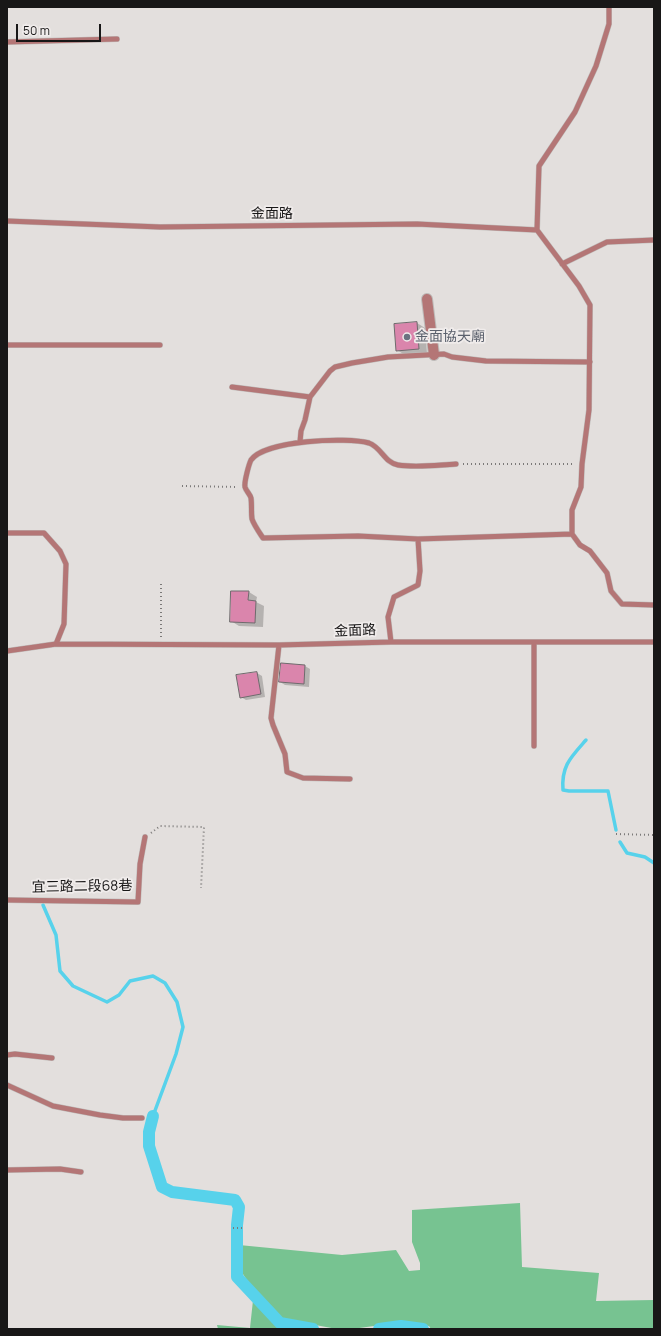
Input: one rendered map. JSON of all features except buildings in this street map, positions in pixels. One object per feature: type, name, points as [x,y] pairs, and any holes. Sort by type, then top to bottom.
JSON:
[{"type":"street","points":[[427,299],[434,355]]},
{"type":"lane","points":[[609,7],[609,24],[596,66],[575,112],[539,166],[537,230],[579,286],[590,305],[589,410],[582,464],[581,487],[572,510],[572,534],[580,545],[590,551],[607,573],[611,591],[622,604],[654,605]]},
{"type":"lane","points":[[7,42],[117,40]]},
{"type":"lane","name":"金面路","points":[[7,221],[160,227],[417,224],[537,230]]},
{"type":"lane","points":[[562,264],[607,242],[654,240]]},
{"type":"lane","points":[[7,346],[160,345]]},
{"type":"lane","points":[[300,442],[301,430],[305,420],[310,397],[330,371],[335,367],[358,361],[380,358],[444,354],[452,357],[486,361],[590,362]]},
{"type":"lane","points":[[232,387],[310,397]]},
{"type":"lane","points":[[456,464],[427,466],[397,465],[388,461],[380,451],[370,444],[345,441],[300,442],[263,452],[251,460],[246,476],[245,487],[250,496],[252,520],[263,538],[358,536],[418,539],[572,534]]},
{"type":"lane","points":[[7,533],[44,533],[60,551],[66,564],[64,624],[56,644]]},
{"type":"lane","points":[[391,642],[388,617],[394,597],[418,585],[420,571],[418,539]]},
{"type":"lane","name":"金面路","points":[[7,651],[56,644],[279,646],[391,642],[654,642]]},
{"type":"lane","points":[[534,643],[534,746]]},
{"type":"lane","points":[[279,646],[271,718],[285,754],[287,772],[303,778],[350,780]]},
{"type":"lane","name":"宜三路二段68巷","points":[[7,900],[138,902],[140,864],[145,837]]},
{"type":"lane","points":[[7,1055],[15,1054],[52,1058]]},
{"type":"lane","points":[[7,1085],[53,1106],[100,1115],[123,1118],[142,1118]]},
{"type":"lane","points":[[7,1170],[60,1170],[81,1172]]},
{"type":"path","points":[[456,464],[582,464]]},
{"type":"path","points":[[182,486],[245,487]]},
{"type":"path","points":[[161,584],[161,644]]},
{"type":"path","points":[[145,837],[160,826],[204,827],[201,888]]},
{"type":"path","points":[[616,834],[654,835]]},
{"type":"path","points":[[233,1228],[242,1228]]},
{"type":"green space","points":[[520,1203],[522,1267],[599,1273],[596,1301],[654,1300],[654,1328],[431,1329],[429,1326],[396,1323],[352,1329],[337,1329],[288,1320],[285,1329],[218,1329],[217,1325],[250,1328],[254,1291],[241,1271],[239,1245],[342,1255],[396,1250],[409,1271],[420,1270],[420,1263],[412,1242],[412,1210]]},
{"type":"waterway","points":[[586,740],[565,768],[563,790],[608,791],[616,830]]},
{"type":"waterway","points":[[620,842],[627,853],[645,857],[654,863]]},
{"type":"waterway","points":[[43,905],[56,935],[60,971],[73,986],[107,1002],[119,995],[130,981],[153,976],[165,983],[177,1002],[183,1027],[176,1054],[153,1116]]},
{"type":"waterway","points":[[153,1116],[149,1132],[149,1146],[162,1187],[172,1192],[235,1200],[239,1207],[237,1225],[237,1277],[280,1323],[313,1329]]},
{"type":"waterway","points":[[379,1329],[401,1326],[423,1329]]},
{"type":"place","name":"金面協天廟","points":[[407,337]]}]
